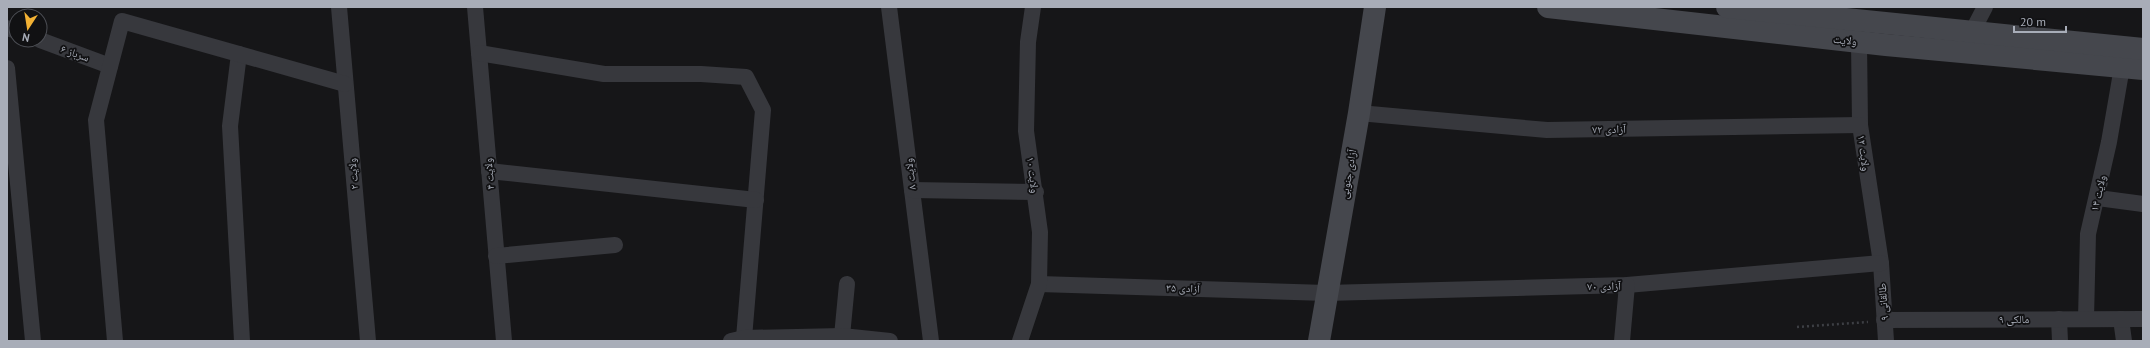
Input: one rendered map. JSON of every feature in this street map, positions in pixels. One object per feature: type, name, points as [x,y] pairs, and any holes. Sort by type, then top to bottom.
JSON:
[{"type":"main road","name":"آزادی جنوبی","points":[[1319,341],[1326,292],[1359,113],[1375,7]]},
{"type":"main road","name":"ولایت","points":[[1548,7],[1859,42],[2143,69]]},
{"type":"main road","name":"ولایت","points":[[1727,7],[1772,9],[1972,32],[2143,48]]},
{"type":"street","name":"ولایت ۲","points":[[339,7],[344,84],[368,341]]},
{"type":"street","name":"ولایت ۴","points":[[475,7],[504,341]]},
{"type":"street","name":"ولایت ۸","points":[[890,7],[931,341]]},
{"type":"street","name":"ولایت ۱۰","points":[[1025,341],[1040,284],[1040,232],[1036,192],[1026,131],[1028,42],[1033,7]]},
{"type":"street","points":[[1972,32],[1985,7]]},
{"type":"street","points":[[116,341],[96,120],[122,21],[344,84]]},
{"type":"street","name":"ولایت ۱۲","points":[[1859,42],[1860,125],[1881,263]]},
{"type":"street","name":"سرباز ۶","points":[[48,43],[110,66]]},
{"type":"street","points":[[479,53],[604,74],[701,74],[746,77],[764,110],[756,200],[738,340],[842,336],[890,341]]},
{"type":"street","points":[[239,54],[230,126],[242,341]]},
{"type":"street","name":"ولایت ۱۴","points":[[2086,319],[2088,234],[2098,198],[2122,67]]},
{"type":"street","points":[[7,68],[33,341]]},
{"type":"street","name":"آزادی ۷۲","points":[[1359,113],[1547,130],[1860,125]]},
{"type":"street","points":[[489,171],[756,200]]},
{"type":"street","points":[[912,190],[1036,192]]},
{"type":"street","points":[[2098,198],[2143,204]]},
{"type":"street","points":[[496,256],[615,245]]},
{"type":"street","name":"آزادی ۷۰","points":[[1326,292],[1627,285],[1881,263]]},
{"type":"street","name":"طالقانی ۹","points":[[1881,263],[1886,341]]},
{"type":"street","points":[[842,336],[847,284]]},
{"type":"street","name":"آزادی ۳۵","points":[[1040,284],[1326,292]]},
{"type":"street","points":[[1622,341],[1627,285]]},
{"type":"street","points":[[2059,319],[2060,341]]},
{"type":"street","points":[[2121,319],[2124,341]]},
{"type":"street","name":"مالکی ۹","points":[[1884,320],[2143,319]]},
{"type":"path","points":[[1797,327],[1884,320]]}]
